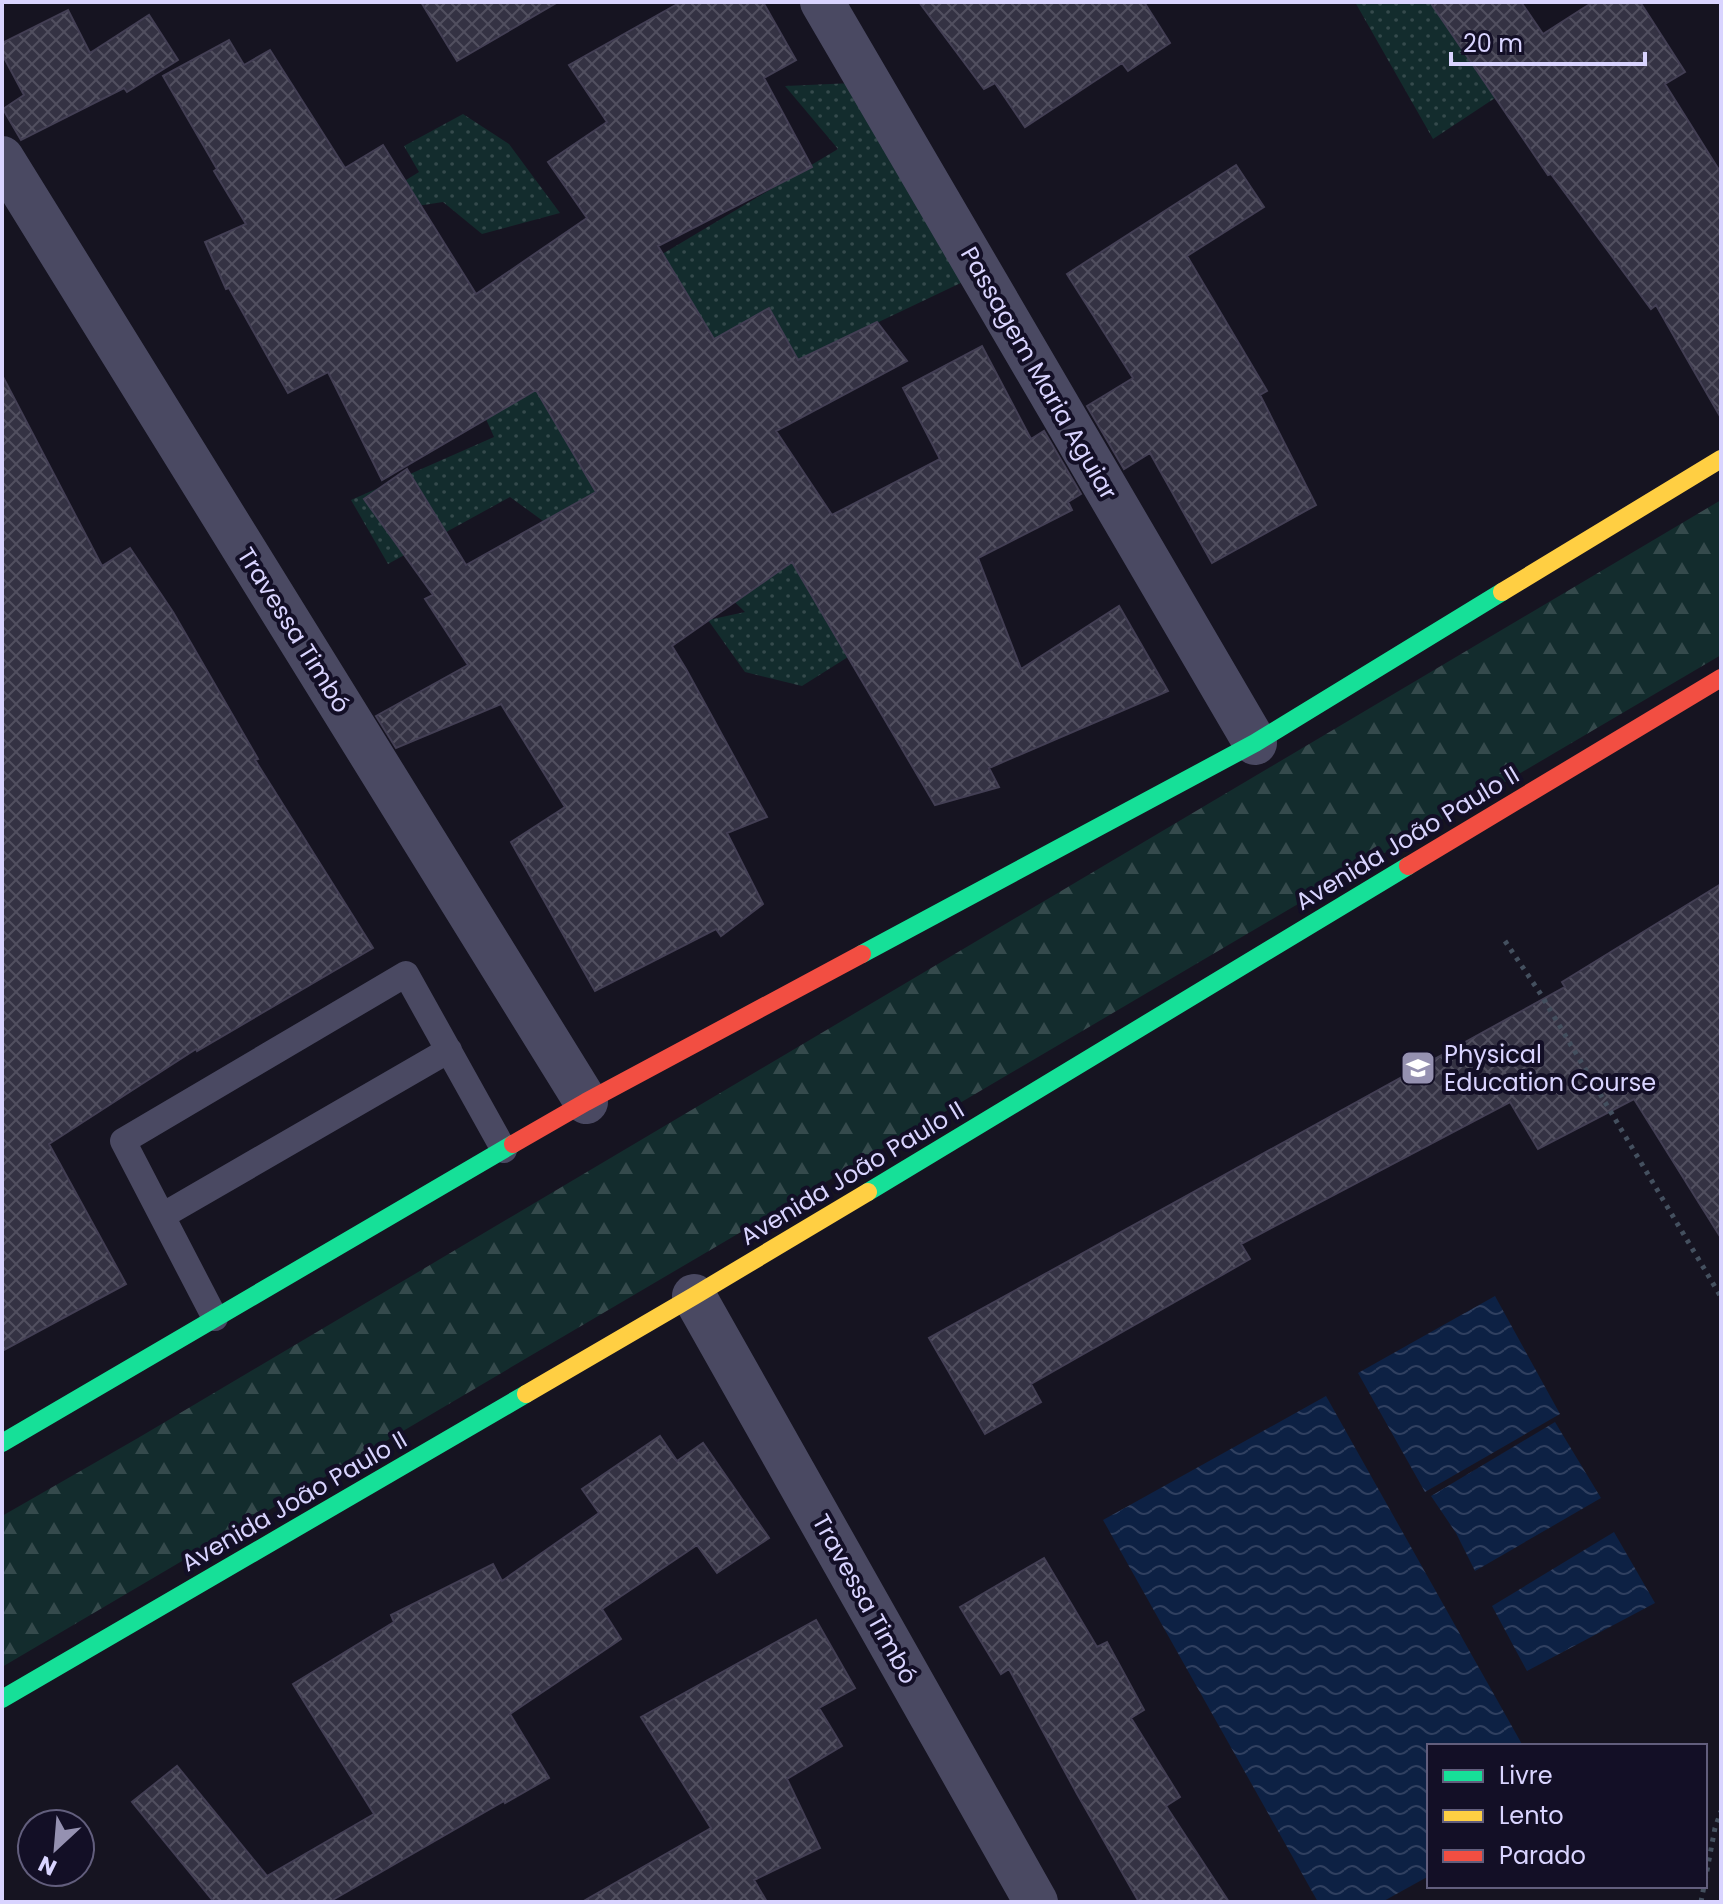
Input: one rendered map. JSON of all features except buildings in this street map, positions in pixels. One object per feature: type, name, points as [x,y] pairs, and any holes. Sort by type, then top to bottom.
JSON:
[{"type":"main road","points":[[2,1443],[586,1102],[1255,743],[1721,459]]},
{"type":"main road","name":"Avenida João Paulo II","points":[[2,1699],[694,1296],[1721,678]]},
{"type":"street","name":"Passagem Maria Aguiar","points":[[822,2],[1255,743]]},
{"type":"street","name":"Travessa Timbó","points":[[2,158],[586,1102]]},
{"type":"street","name":"Travessa Timbó","points":[[694,1296],[1036,1902]]},
{"type":"lane","points":[[215,1318],[123,1141],[406,974],[504,1150]]},
{"type":"lane","points":[[162,1216],[449,1050]]},
{"type":"path","points":[[1505,941],[1540,993],[1721,1297]]},
{"type":"path","points":[[1707,1868],[1721,1811]]},
{"type":"green space","points":[[1355,2],[1430,2],[1495,98],[1433,139]]},
{"type":"green space","points":[[853,83],[967,280],[824,348],[654,459],[543,521],[510,497],[388,564],[351,500],[494,437],[465,372],[838,149],[785,86]]},
{"type":"green space","points":[[463,114],[509,144],[560,213],[482,234],[443,202],[346,217],[419,172],[404,146]]},
{"type":"green space","points":[[1721,500],[1721,655],[2,1667],[2,1516]]},
{"type":"green space","points":[[784,549],[848,657],[802,686],[745,672],[708,620],[745,612],[705,573]]},
{"type":"water","points":[[1495,1296],[1560,1414],[1425,1492],[1358,1373]]},
{"type":"water","points":[[1326,1396],[1522,1744],[1427,1744],[1427,1877],[1382,1902],[1318,1902],[1103,1520]]},
{"type":"water","points":[[1555,1422],[1601,1498],[1475,1571],[1456,1533],[1431,1496]]},
{"type":"water","points":[[1614,1532],[1655,1603],[1527,1671],[1492,1606]]},
{"type":"traffic: fast","points":[[862,954],[1255,743],[1502,592]]},
{"type":"traffic: fast","points":[[868,1192],[1408,866]]},
{"type":"traffic: fast","points":[[2,1443],[513,1144]]},
{"type":"traffic: fast","points":[[2,1699],[526,1394]]},
{"type":"traffic: slow","points":[[1502,592],[1721,459]]},
{"type":"traffic: slow","points":[[526,1394],[868,1192]]},
{"type":"traffic: jam","points":[[1408,866],[1721,678]]},
{"type":"traffic: jam","points":[[513,1144],[862,954]]},
{"type":"place","name":"Physical Education Course","points":[[1418,1068]]}]
